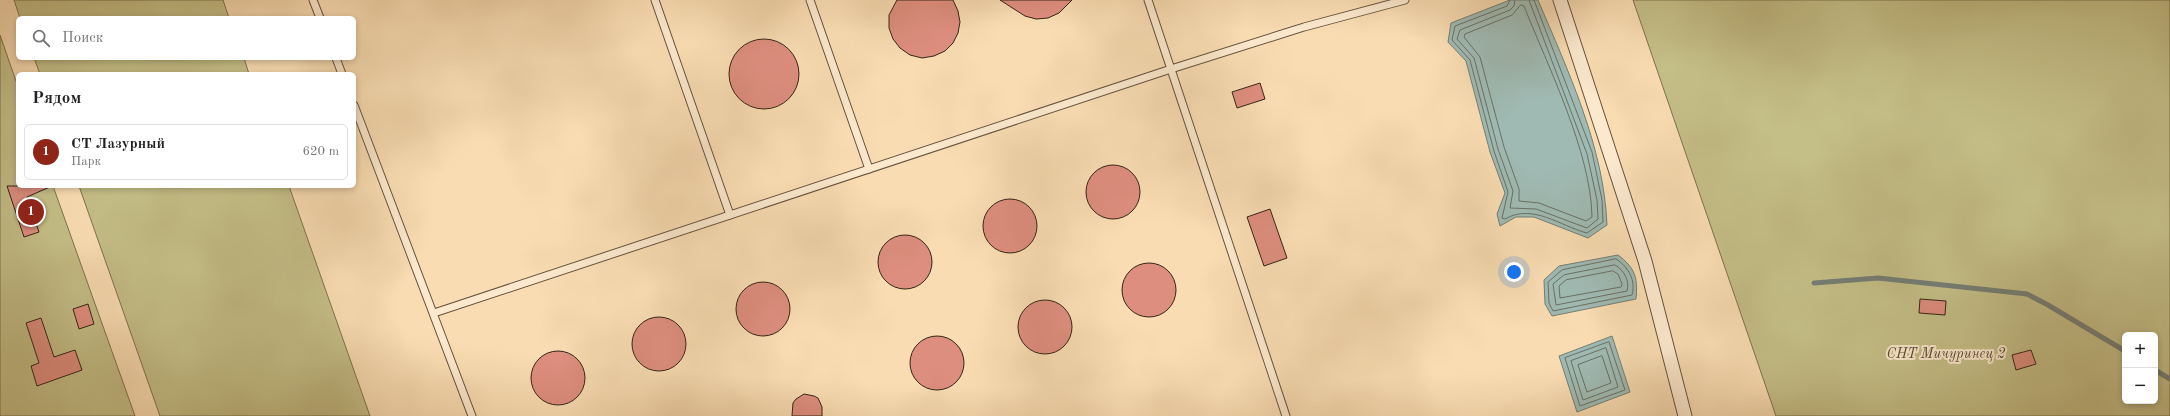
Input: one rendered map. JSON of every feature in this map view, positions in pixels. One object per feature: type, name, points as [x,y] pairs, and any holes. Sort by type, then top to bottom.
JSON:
[{"type":"street","points":[[1560,0],[1645,261],[1685,416]]},
{"type":"lane","points":[[313,0],[319,16]]},
{"type":"lane","points":[[655,0],[730,215]]},
{"type":"lane","points":[[810,0],[869,169]]},
{"type":"lane","points":[[1148,0],[1286,416]]},
{"type":"lane","points":[[434,313],[1171,69],[1304,27],[1405,0]]},
{"type":"lane","points":[[337,60],[341,72]]},
{"type":"lane","points":[[356,110],[472,416]]},
{"type":"green space","points":[[14,0],[223,0],[228,16],[19,16]]},
{"type":"green space","name":"СНТ Мичуринец 2","points":[[1633,0],[2170,0],[2170,416],[1776,416]]},
{"type":"green space","points":[[0,35],[16,81],[16,188],[54,188],[135,416],[0,416]]},
{"type":"green space","points":[[35,60],[245,60],[248,72],[39,72]]},
{"type":"green space","points":[[80,188],[290,188],[370,416],[160,416]]},
{"type":"water","points":[[1510,0],[1538,0],[1583,110],[1599,167],[1607,225],[1588,238],[1534,217],[1516,217],[1500,226],[1497,214],[1505,193],[1490,152],[1466,61],[1448,42],[1451,23]]},
{"type":"water","points":[[1618,255],[1632,269],[1636,279],[1636,299],[1552,316],[1545,304],[1544,280],[1559,266]]},
{"type":"water","points":[[1612,336],[1630,392],[1577,412],[1559,356]]},
{"type":"building","points":[[897,0],[953,0],[958,11],[960,22],[958,33],[953,43],[945,51],[934,56],[922,58],[910,55],[900,48],[893,39],[889,28],[889,15]]},
{"type":"building","points":[[1000,0],[1072,0],[1059,13],[1048,18],[1036,19],[1025,16]]},
{"type":"building","points":[[757,39],[771,39],[784,45],[793,54],[797,60],[799,74],[797,88],[789,99],[778,107],[771,109],[757,109],[750,107],[739,99],[731,88],[729,81],[729,67],[731,60],[739,49],[750,41]]},
{"type":"building","points":[[1260,83],[1265,99],[1237,108],[1232,92]]},
{"type":"building","points":[[1108,165],[1118,165],[1128,169],[1136,177],[1140,187],[1140,197],[1136,207],[1128,215],[1118,219],[1108,219],[1098,215],[1090,207],[1086,197],[1086,187],[1090,177],[1098,169]]},
{"type":"building","points":[[7,186],[16,186],[16,188],[47,188],[27,197],[39,232],[24,237]]},
{"type":"building","points":[[1005,199],[1015,199],[1025,203],[1033,211],[1037,221],[1037,231],[1033,241],[1025,249],[1015,253],[1005,253],[995,249],[987,241],[983,231],[983,221],[987,211],[995,203]]},
{"type":"building","points":[[1270,209],[1287,258],[1264,266],[1247,217]]},
{"type":"building","points":[[900,235],[910,235],[920,239],[928,247],[932,257],[932,267],[928,277],[920,285],[910,289],[900,289],[890,285],[882,277],[878,267],[878,257],[882,247],[890,239]]},
{"type":"building","points":[[1144,263],[1154,263],[1164,267],[1172,275],[1176,285],[1176,295],[1172,305],[1164,313],[1154,317],[1144,317],[1134,313],[1126,305],[1122,295],[1122,285],[1126,275],[1134,267]]},
{"type":"building","points":[[758,282],[768,282],[778,286],[786,294],[790,304],[790,314],[786,324],[778,332],[768,336],[758,336],[748,332],[740,324],[736,314],[736,304],[740,294],[748,286]]},
{"type":"building","points":[[1920,299],[1946,301],[1945,315],[1919,313]]},
{"type":"building","points":[[1040,300],[1050,300],[1060,304],[1068,312],[1072,322],[1072,332],[1068,342],[1060,350],[1050,354],[1040,354],[1030,350],[1022,342],[1018,332],[1018,322],[1022,312],[1030,304]]},
{"type":"building","points":[[88,304],[94,324],[79,329],[73,309]]},
{"type":"building","points":[[654,317],[664,317],[674,321],[682,329],[686,339],[686,349],[682,359],[674,367],[664,371],[654,371],[644,367],[636,359],[632,349],[632,339],[636,329],[644,321]]},
{"type":"building","points":[[41,318],[54,357],[75,350],[82,370],[37,386],[31,366],[39,363],[26,323]]},
{"type":"building","points":[[932,336],[942,336],[952,340],[960,348],[964,358],[964,368],[960,378],[952,386],[942,390],[932,390],[922,386],[914,378],[910,368],[910,358],[914,348],[922,340]]},
{"type":"building","points":[[2031,350],[2036,364],[2016,370],[2012,355]]},
{"type":"building","points":[[553,351],[563,351],[573,355],[581,363],[585,373],[585,383],[581,393],[573,401],[563,405],[553,405],[543,401],[535,393],[531,383],[531,373],[535,363],[543,355]]},
{"type":"building","points":[[804,394],[818,398],[822,407],[822,416],[792,416],[793,403]]},
{"type":"waterway","points":[[1814,283],[1878,278],[2027,294],[2122,349]]},
{"type":"waterway","points":[[2158,372],[2170,379]]},
{"type":"place","name":"СТ Лазурный","points":[[31,212]]}]
